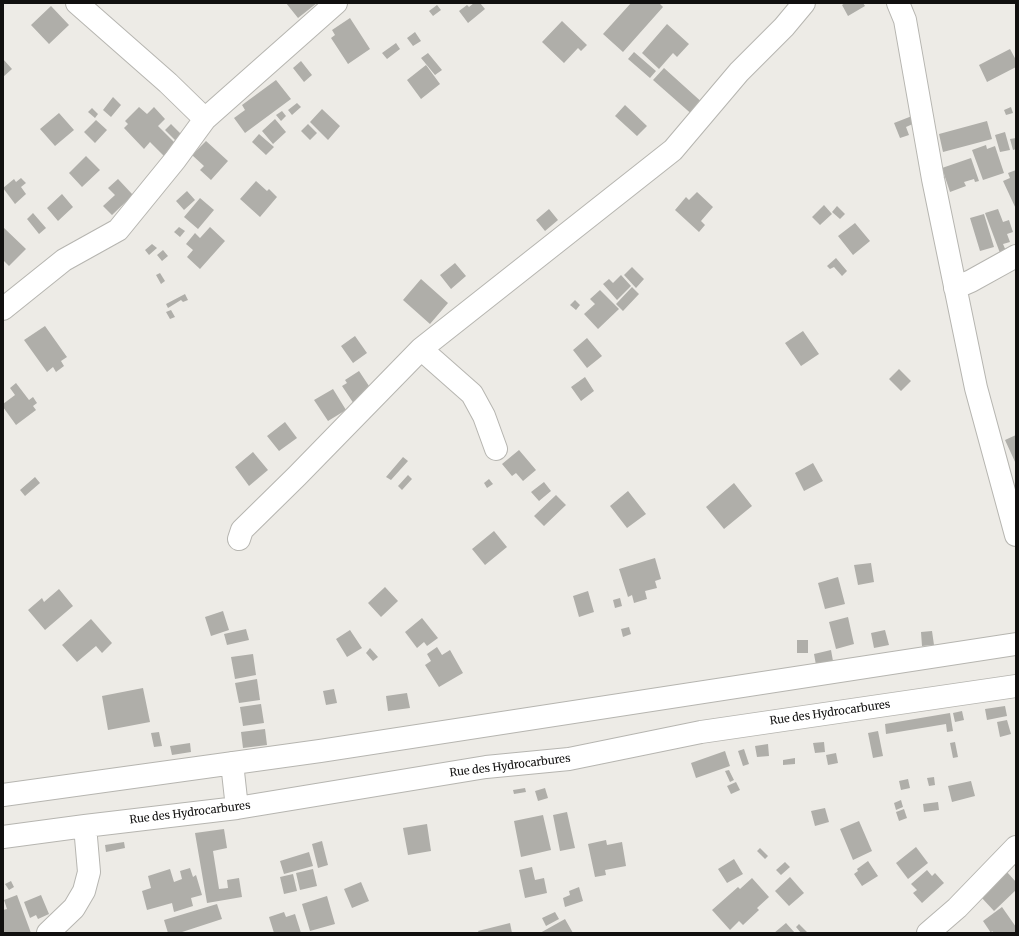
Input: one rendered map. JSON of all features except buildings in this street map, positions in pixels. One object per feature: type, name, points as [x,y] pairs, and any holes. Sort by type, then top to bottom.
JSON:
[{"type":"street","points":[[77,3],[168,83],[205,119]]},
{"type":"street","points":[[3,309],[64,260],[118,230],[175,160],[205,119],[336,3]]},
{"type":"street","points":[[239,539],[242,530],[297,476],[421,348],[673,150],[739,72],[784,27],[804,3]]},
{"type":"street","points":[[898,3],[905,20],[932,179],[976,388],[1016,535]]},
{"type":"street","points":[[955,288],[971,281],[1016,256]]},
{"type":"street","points":[[421,348],[472,394],[484,416],[496,449]]},
{"type":"street","points":[[3,795],[328,750],[1016,644]]},
{"type":"street","name":"Rue des Hydrocarbures","points":[[3,837],[237,808],[486,767],[569,759],[701,732],[1016,686]]},
{"type":"street","points":[[232,763],[237,808]]},
{"type":"street","points":[[48,933],[74,908],[84,891],[88,872],[85,826]]},
{"type":"street","points":[[928,933],[957,908],[1016,847]]}]
